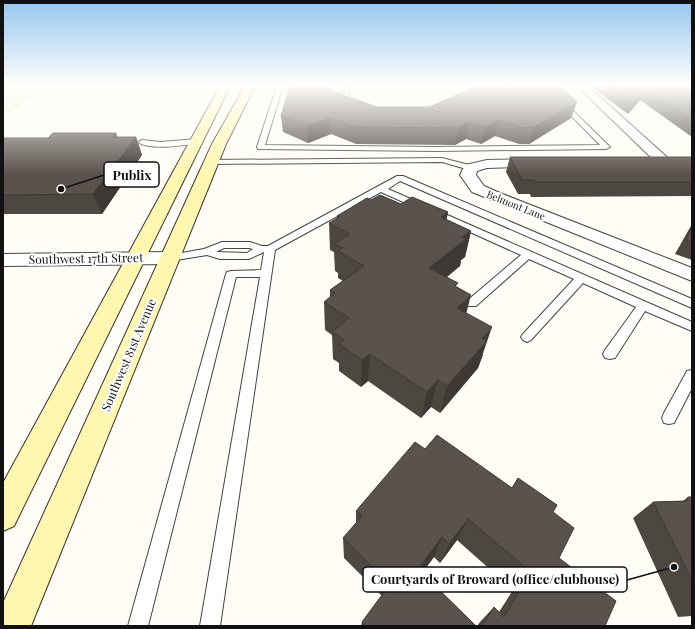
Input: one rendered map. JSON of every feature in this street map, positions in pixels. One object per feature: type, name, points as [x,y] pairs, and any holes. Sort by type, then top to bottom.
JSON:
[{"type":"street","points":[[3,515],[210,115]]},
{"type":"street","name":"Southwest 81st Avenue","points":[[12,626],[211,162],[234,115]]},
{"type":"street","points":[[615,115],[672,164],[641,163]]},
{"type":"street","points":[[470,168],[487,164],[555,163]]},
{"type":"street","name":"Belmont Lane","points":[[470,168],[468,175],[470,180],[478,188],[494,196],[692,274]]},
{"type":"street","name":"Southwest 17th Street","points":[[3,260],[170,258]]},
{"type":"lane","points":[[271,115],[261,147],[606,147],[574,115]]},
{"type":"lane","points":[[132,144],[142,142],[146,144],[168,144],[178,141],[197,141]]},
{"type":"lane","points":[[211,162],[442,160],[470,168]]},
{"type":"lane","points":[[170,258],[207,252],[220,256],[249,256],[266,249],[400,178],[692,304]]},
{"type":"lane","points":[[381,188],[692,327]]},
{"type":"lane","points":[[210,626],[267,273],[266,249]]},
{"type":"lane","points":[[472,303],[529,254]]},
{"type":"lane","points":[[138,626],[231,274],[267,273]]},
{"type":"lane","points":[[527,337],[582,278]]},
{"type":"lane","points":[[610,354],[643,305]]},
{"type":"lane","points":[[669,418],[692,375]]},
{"type":"building","points":[[554,115],[534,127],[523,128],[499,120],[485,127],[469,122],[458,128],[356,127],[330,118],[307,126],[281,116]]},
{"type":"building","points":[[685,115],[692,115],[692,120]]},
{"type":"building","points":[[53,133],[116,133],[112,137],[136,137],[93,194],[3,195],[3,138],[48,138]]},
{"type":"building","points":[[510,157],[692,157],[692,182],[536,182],[534,180],[522,180]]},
{"type":"building","points":[[380,195],[401,204],[412,197],[448,212],[441,217],[471,231],[462,237],[466,239],[429,268],[458,283],[455,286],[471,295],[457,308],[492,327],[482,338],[487,341],[447,386],[438,380],[427,392],[370,354],[362,360],[339,344],[344,340],[332,332],[349,318],[324,302],[335,293],[330,290],[364,266],[338,251],[343,248],[334,244],[350,234],[329,223],[339,217],[337,216],[367,198],[371,200]]},
{"type":"building","points":[[692,227],[692,241],[686,239]]},
{"type":"building","points":[[437,435],[512,488],[518,478],[557,505],[553,512],[574,528],[559,558],[616,601],[605,626],[482,626],[494,607],[504,617],[531,572],[468,519],[449,544],[442,537],[418,569],[476,626],[365,626],[362,622],[390,584],[343,538],[362,516],[356,511],[415,442],[425,449]]},
{"type":"building","points":[[688,497],[692,497],[692,580],[653,502],[687,501]]},
{"type":"place","name":"Publix","points":[[61,189]]},
{"type":"place","name":"Courtyards of Broward (office/clubhouse)","points":[[674,567]]}]
